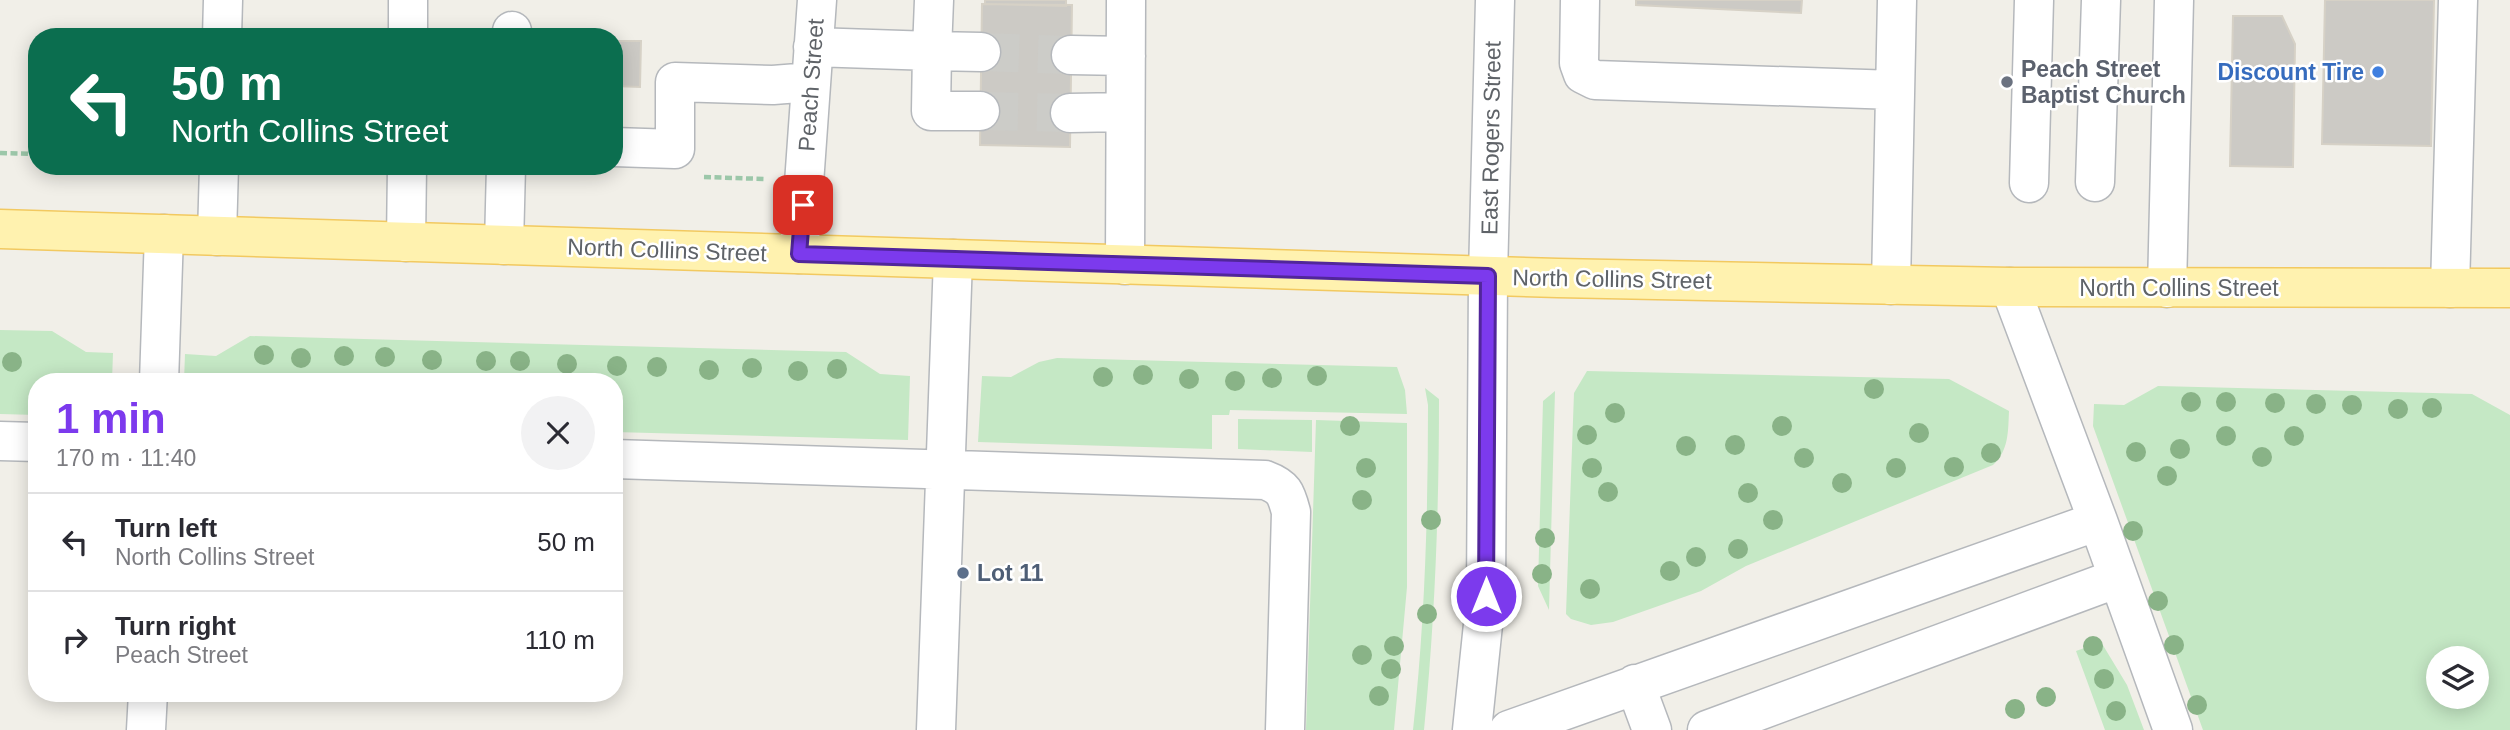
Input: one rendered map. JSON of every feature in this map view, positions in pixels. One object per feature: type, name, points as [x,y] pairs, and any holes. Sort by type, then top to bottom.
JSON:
[{"type":"main road","name":"North Collins Street","points":[[0,229],[1488,276],[2010,287],[2510,288]]},
{"type":"street","points":[[222,28],[223,0]]},
{"type":"street","points":[[408,0],[408,28]]},
{"type":"street","name":"Peach Street","points":[[799,254],[817,0]]},
{"type":"street","points":[[934,0],[931,111],[980,111]]},
{"type":"street","points":[[1125,265],[1126,0]]},
{"type":"street","name":"East Rogers Street","points":[[1472,730],[1486,596],[1488,276],[1495,0]]},
{"type":"street","points":[[1580,0],[1579,64],[1583,74],[1595,80],[1895,90]]},
{"type":"street","points":[[1891,285],[1897,0]]},
{"type":"street","points":[[2029,183],[2034,0]]},
{"type":"street","points":[[2095,182],[2101,0]]},
{"type":"street","points":[[2167,288],[2174,0]]},
{"type":"street","points":[[2450,288],[2458,0]]},
{"type":"street","points":[[623,147],[674,149],[675,82],[773,85],[812,64],[932,51],[981,52]]},
{"type":"street","points":[[1071,55],[1126,55]]},
{"type":"street","points":[[1070,113],[1125,112]]},
{"type":"street","points":[[217,236],[219,175]]},
{"type":"street","points":[[406,242],[407,175]]},
{"type":"street","points":[[504,245],[506,175]]},
{"type":"street","points":[[159,373],[164,234]]},
{"type":"street","points":[[936,730],[953,259]]},
{"type":"street","points":[[2010,287],[2173,730]]},
{"type":"street","points":[[0,441],[28,442]]},
{"type":"street","points":[[623,459],[1265,480],[1274,483],[1286,493],[1292,512],[1285,730]]},
{"type":"street","points":[[1508,730],[2098,521]]},
{"type":"street","points":[[1707,730],[2118,578]]},
{"type":"street","points":[[1635,684],[1652,730]]},
{"type":"street","points":[[146,730],[148,702]]},
{"type":"path","points":[[0,153],[28,154]]},
{"type":"green space","points":[[0,330],[52,331],[86,352],[113,353],[112,373],[28,373],[28,415],[0,414]]},
{"type":"green space","points":[[250,336],[846,352],[880,374],[910,376],[908,440],[623,432],[623,373],[184,373],[185,354],[216,356]]},
{"type":"green space","points":[[1057,358],[1397,367],[1405,390],[1407,414],[1230,410],[1229,415],[1212,415],[1212,449],[978,442],[982,376],[1011,377],[1039,362]]},
{"type":"green space","points":[[1587,371],[1949,379],[2009,411],[2008,433],[2005,447],[1993,465],[1746,566],[1701,591],[1613,622],[1591,625],[1571,619],[1566,614],[1574,393]]},
{"type":"green space","points":[[2158,386],[2472,394],[2510,415],[2510,730],[2203,730],[2093,426],[2094,404],[2124,405]]},
{"type":"green space","points":[[1425,388],[1439,399],[1437,524],[1434,606],[1424,730],[1413,730],[1425,568],[1428,405]]},
{"type":"green space","points":[[1555,391],[1549,610],[1538,586],[1543,401]]},
{"type":"green space","points":[[1238,419],[1312,420],[1312,452],[1238,449]]},
{"type":"green space","points":[[1316,420],[1407,423],[1407,587],[1394,730],[1306,730]]},
{"type":"green space","points":[[2101,642],[2127,685],[2144,730],[2105,730],[2076,651]]},
{"type":"building","points":[[985,0],[1066,0],[1066,6],[985,4]]},
{"type":"building","points":[[1636,0],[1802,0],[1801,13],[1636,5]]},
{"type":"building","name":"Discount Tire","points":[[2325,0],[2434,0],[2431,146],[2322,144]]},
{"type":"building","points":[[982,4],[1072,5],[1070,147],[980,145]]},
{"type":"building","points":[[2233,16],[2282,16],[2295,44],[2293,167],[2230,166]]},
{"type":"building","points":[[623,41],[641,41],[640,87],[623,86]]},
{"type":"tunnel","points":[[981,52],[1071,55]]},
{"type":"tunnel","points":[[980,111],[1070,113]]},
{"type":"place","name":"Discount Tire","points":[[2378,72]]},
{"type":"place","name":"Peach Street Baptist Church","points":[[2007,82]]},
{"type":"place","name":"Lot 11","points":[[963,573]]},
{"type":"route","points":[[803,205],[799,254],[1488,276],[1486,596]]}]
